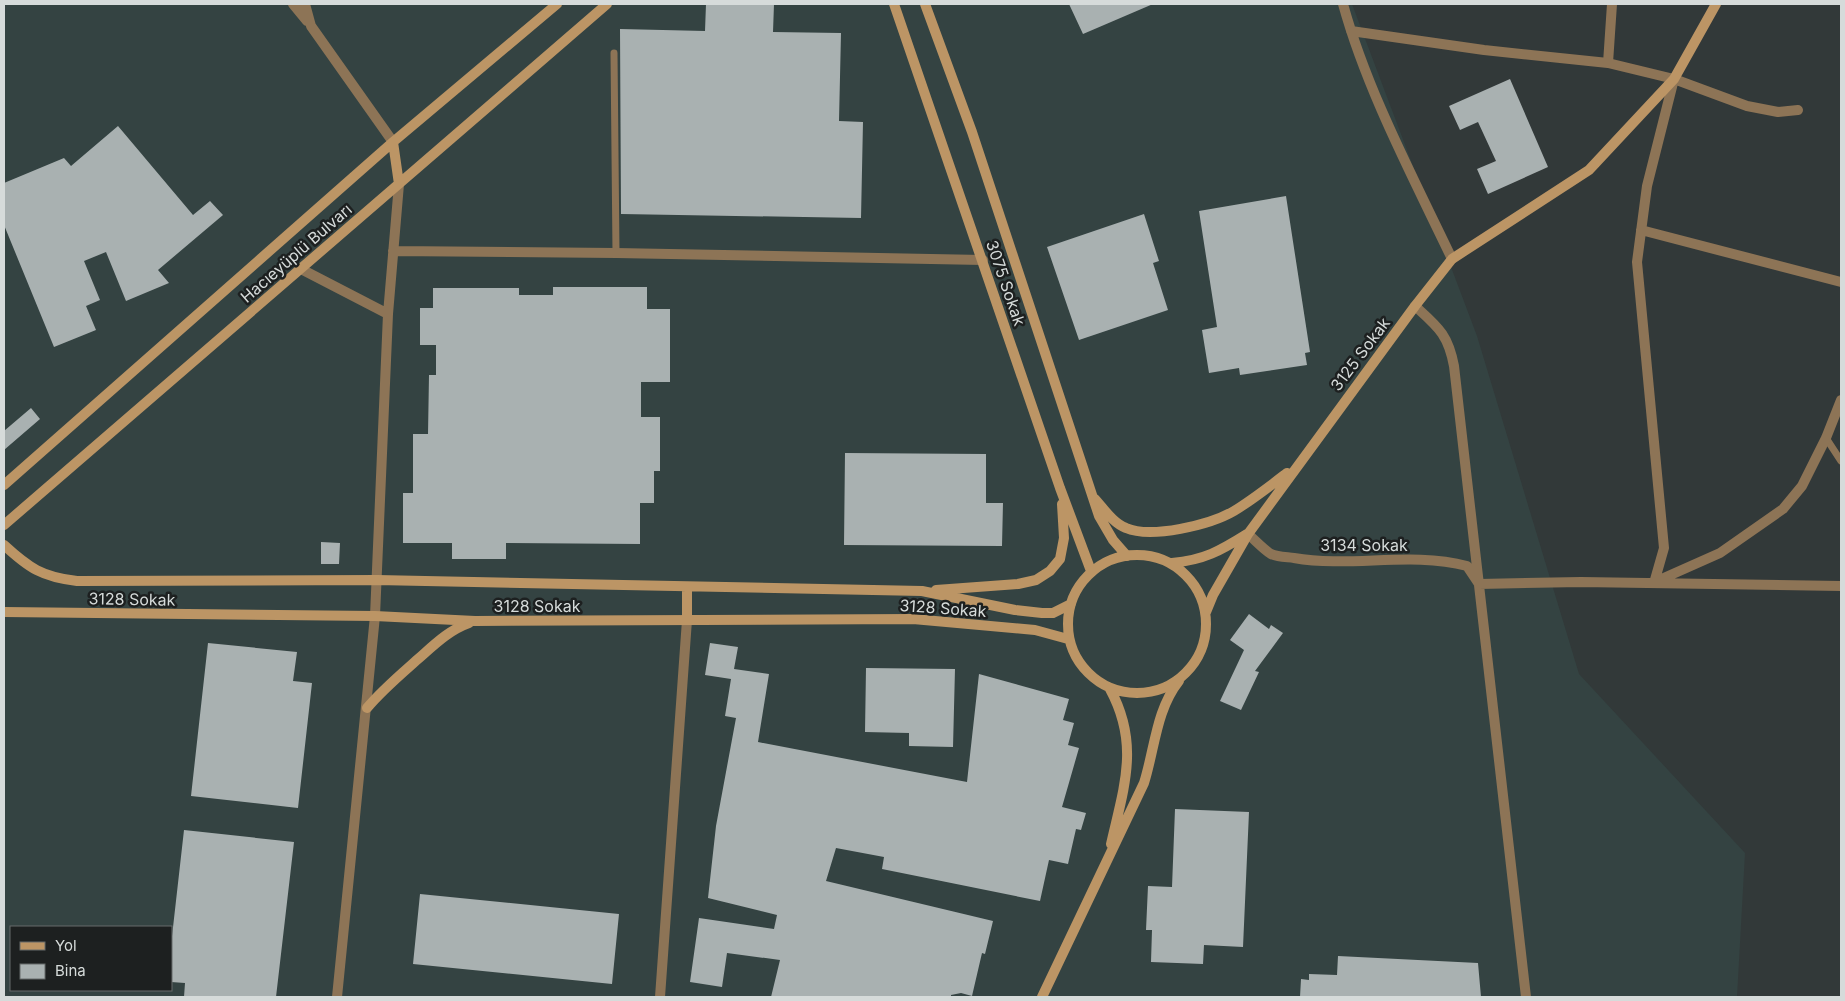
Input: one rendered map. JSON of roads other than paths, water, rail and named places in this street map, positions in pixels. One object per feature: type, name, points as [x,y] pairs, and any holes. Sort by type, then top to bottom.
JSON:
[{"type":"street","points":[[293,4],[311,26],[393,142],[399,184],[388,314],[375,616],[337,997]]},
{"type":"street","points":[[305,4],[311,26]]},
{"type":"street","name":"Hacıeyüplü Bulvarı","points":[[4,485],[393,142],[557,4]]},
{"type":"street","name":"Hacıeyüplü Bulvarı","points":[[4,525],[607,4]]},
{"type":"street","name":"3075 Sokak","points":[[894,4],[1060,488],[1091,571]]},
{"type":"street","name":"3075 Sokak","points":[[925,4],[972,132],[1099,516],[1106,530],[1127,556]]},
{"type":"street","points":[[1343,4],[1351,31],[1377,97],[1452,259]]},
{"type":"street","points":[[1608,63],[1612,4]]},
{"type":"street","name":"3125 Sokak","points":[[1206,612],[1213,595],[1248,534],[1294,468],[1452,259],[1589,170],[1674,78],[1716,4]]},
{"type":"street","points":[[1351,31],[1484,50],[1608,63],[1674,78],[1747,106],[1778,112],[1798,110]]},
{"type":"street","points":[[1654,583],[1664,548],[1637,262],[1647,186],[1674,78]]},
{"type":"street","points":[[1642,230],[1841,282]]},
{"type":"street","points":[[393,251],[983,260]]},
{"type":"street","points":[[301,269],[388,314]]},
{"type":"street","points":[[1415,306],[1439,329],[1451,350],[1454,366],[1526,997]]},
{"type":"street","points":[[1654,583],[1720,552],[1782,509],[1802,486],[1826,438],[1841,400]]},
{"type":"street","name":"3125 Sokak","points":[[1093,497],[1115,520],[1126,528],[1150,533],[1161,532],[1197,525],[1232,512],[1294,468]]},
{"type":"street","name":"3128 Sokak","points":[[4,544],[39,573],[57,579],[77,581],[377,580],[922,591],[1018,584],[1036,580],[1050,571],[1060,559],[1064,538],[1060,488]]},
{"type":"street","name":"3125 Sokak","points":[[1172,563],[1210,556],[1248,534]]},
{"type":"street","name":"3134 Sokak","points":[[1248,534],[1272,554],[1304,560],[1338,562],[1425,560],[1453,562],[1467,566],[1479,584]]},
{"type":"street","points":[[1042,997],[1144,783],[1158,723],[1166,699],[1197,658],[1206,636],[1206,612],[1198,590],[1183,571],[1172,563],[1140,554],[1116,557],[1091,571],[1079,586],[1071,604],[1068,639],[1073,651],[1085,670],[1110,689],[1119,704],[1124,721],[1128,755],[1126,774],[1108,858]]},
{"type":"street","points":[[1479,584],[1654,583],[1841,586]]},
{"type":"street","points":[[660,997],[687,620],[687,587]]},
{"type":"street","name":"3128 Sokak","points":[[922,591],[1015,610],[1042,613],[1053,613],[1071,604]]},
{"type":"street","name":"3128 Sokak","points":[[4,612],[375,616],[475,621],[913,619],[1035,630],[1068,639]]},
{"type":"street","points":[[367,708],[389,684],[446,635],[457,627],[475,621]]},
{"type":"street","points":[[1110,689],[1122,692],[1144,693],[1165,687],[1184,675]]},
{"type":"lane","points":[[614,53],[616,253]]},
{"type":"lane","points":[[1826,438],[1841,461]]}]
